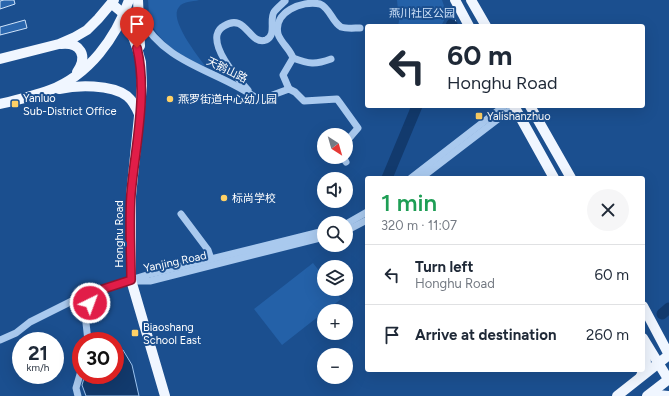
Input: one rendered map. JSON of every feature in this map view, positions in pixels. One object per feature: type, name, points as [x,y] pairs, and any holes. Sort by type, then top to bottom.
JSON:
[{"type":"main road","points":[[50,90],[75,76],[105,47],[122,18],[129,0]]},
{"type":"main road","points":[[138,0],[141,62]]},
{"type":"main road","points":[[455,0],[468,24]]},
{"type":"main road","points":[[59,44],[87,30],[112,1]]},
{"type":"main road","name":"Honghu Road","points":[[112,1],[134,39],[141,62],[142,86],[131,196],[131,280],[165,396]]},
{"type":"main road","points":[[474,1],[485,24]]},
{"type":"main road","name":"Honghu Road","points":[[122,18],[133,58],[139,116]]},
{"type":"main road","points":[[0,59],[59,44],[69,43],[74,45],[81,52],[83,61],[75,76]]},
{"type":"main road","points":[[0,104],[66,87],[98,87],[115,90],[126,95],[135,106],[139,116]]},
{"type":"main road","points":[[515,108],[553,176]]},
{"type":"main road","points":[[531,108],[570,176]]},
{"type":"main road","points":[[617,396],[669,355],[645,310]]},
{"type":"main road","points":[[652,323],[660,332],[669,337]]},
{"type":"main road","points":[[645,342],[669,379],[647,396]]},
{"type":"main road","points":[[645,347],[645,368]]},
{"type":"main road","points":[[637,380],[644,372]]},
{"type":"main road","points":[[650,396],[668,396]]},
{"type":"street","points":[[250,94],[239,81],[220,51],[216,39],[218,32],[222,26],[229,23],[238,22],[254,37],[259,40],[265,40],[272,32],[274,12],[285,1]]},
{"type":"street","points":[[331,58],[319,64],[310,64],[293,58],[280,39],[278,32],[283,14],[290,7],[301,3],[313,2],[322,4],[338,25],[343,27],[360,28]]},
{"type":"street","name":"天鹅山路","points":[[139,15],[150,32],[174,55],[192,66],[250,94],[259,100],[289,89]]},
{"type":"street","points":[[293,58],[283,75],[289,89],[295,92],[304,101],[336,99],[358,128],[353,134]]},
{"type":"street","points":[[414,176],[501,108]]},
{"type":"street","points":[[424,176],[511,108]]},
{"type":"street","points":[[353,220],[365,213]]},
{"type":"street","points":[[181,214],[208,250],[210,259]]},
{"type":"street","points":[[353,228],[365,221]]},
{"type":"street","name":"Yanjing Road","points":[[131,280],[317,233]]},
{"type":"street","name":"Yanjing Road","points":[[131,280],[150,281],[317,239]]},
{"type":"street","points":[[0,340],[16,333],[30,322],[88,293],[131,280]]},
{"type":"street","points":[[87,332],[85,314],[94,292]]},
{"type":"street","points":[[77,384],[76,388],[78,396]]},
{"type":"green space","points":[[148,0],[199,0],[181,5],[177,13],[177,20],[185,37],[206,67],[190,60],[162,39],[152,25],[149,16]]},
{"type":"green space","name":"燕川社区公园","points":[[397,0],[442,0],[447,15],[442,24],[398,24]]},
{"type":"green space","points":[[313,263],[317,268],[317,296],[339,296],[341,299],[335,304],[317,304],[317,318],[282,345],[254,309]]},
{"type":"shaded area","points":[[124,352],[132,365],[139,396],[86,396],[82,385],[124,384]]},
{"type":"building","points":[[14,0],[15,4],[0,9],[0,1]]},
{"type":"building","points":[[25,20],[27,28],[0,35],[0,27]]},
{"type":"waterway","points":[[388,176],[416,108]]},
{"type":"waterway","points":[[662,314],[669,308]]},
{"type":"place","name":"燕罗街道中心幼儿园","points":[[170,99]]},
{"type":"place","name":"Yanluo Sub-District Office","points":[[15,104]]},
{"type":"place","name":"Yalishanzhuo","points":[[479,116]]},
{"type":"place","name":"标尚学校","points":[[224,198]]},
{"type":"place","name":"Biaoshang School East","points":[[135,333]]},
{"type":"route","points":[[90,303],[94,292],[131,280],[131,196],[142,86],[141,62],[137,48]]}]
